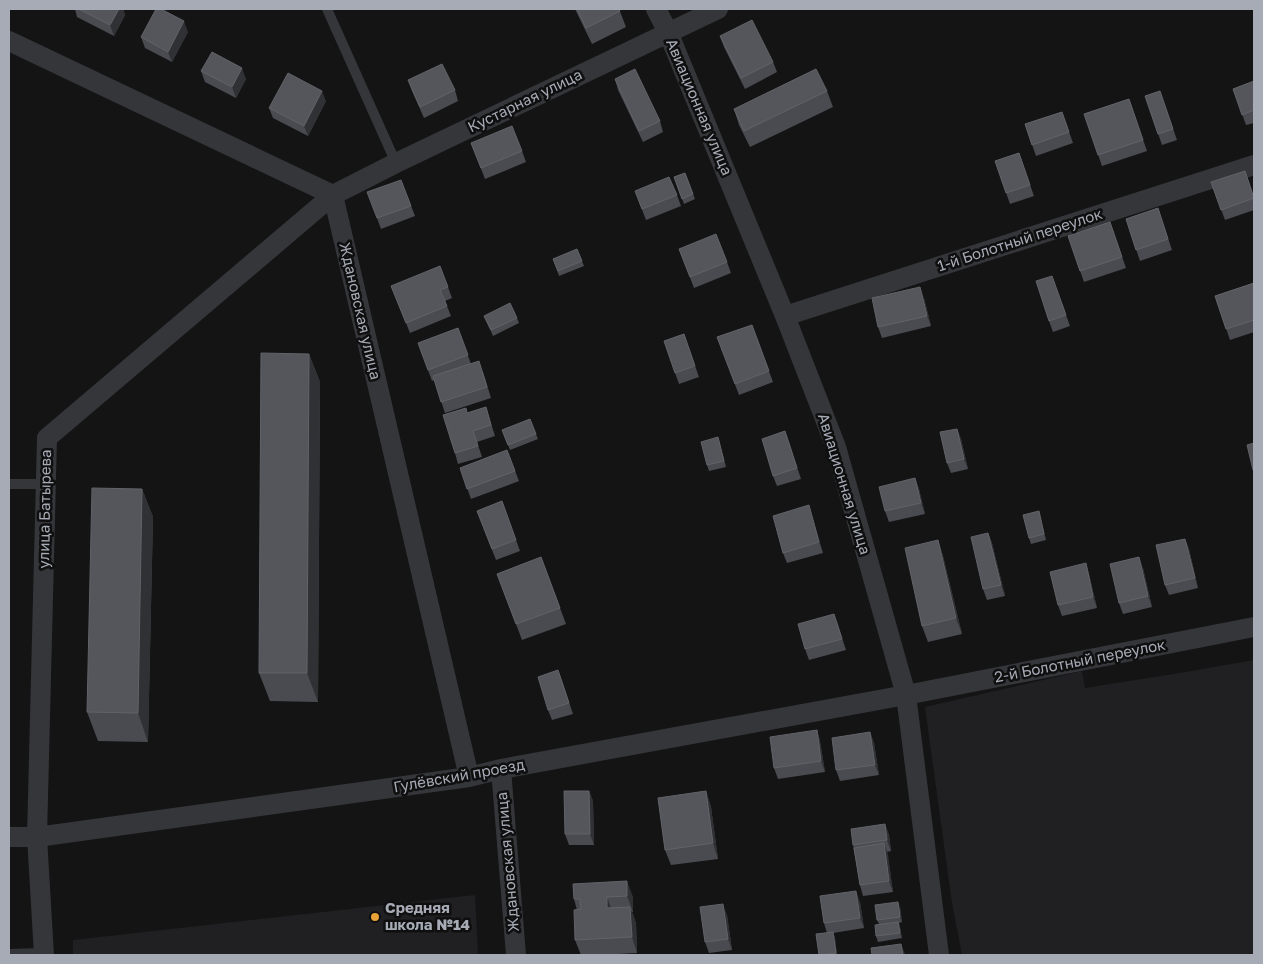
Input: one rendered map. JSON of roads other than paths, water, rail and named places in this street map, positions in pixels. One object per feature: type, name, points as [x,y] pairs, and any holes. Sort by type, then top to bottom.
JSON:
[{"type":"street","name":"Авиационная улица","points":[[656,9],[668,32],[785,316],[836,447],[906,695],[939,955]]},
{"type":"street","name":"Кустарная улица","points":[[333,195],[718,9]]},
{"type":"street","points":[[9,41],[333,195]]},
{"type":"street","name":"1-й Болотный переулок","points":[[785,316],[1254,165]]},
{"type":"street","name":"улица Батырева","points":[[44,954],[37,837],[47,438],[333,195]]},
{"type":"street","name":"Ждановская улица","points":[[333,195],[469,777]]},
{"type":"street","name":"2-й Болотный переулок","points":[[906,695],[1254,627]]},
{"type":"street","name":"Гулёвский проезд","points":[[9,837],[37,837],[469,777],[501,769],[906,695]]},
{"type":"street","name":"Ждановская улица","points":[[501,769],[516,955]]},
{"type":"lane","points":[[327,9],[396,163]]},
{"type":"lane","points":[[9,484],[46,484]]},
{"type":"lane","points":[[9,954],[44,954]]},
{"type":"place","name":"Средняя школа №14","points":[[375,917]]}]
